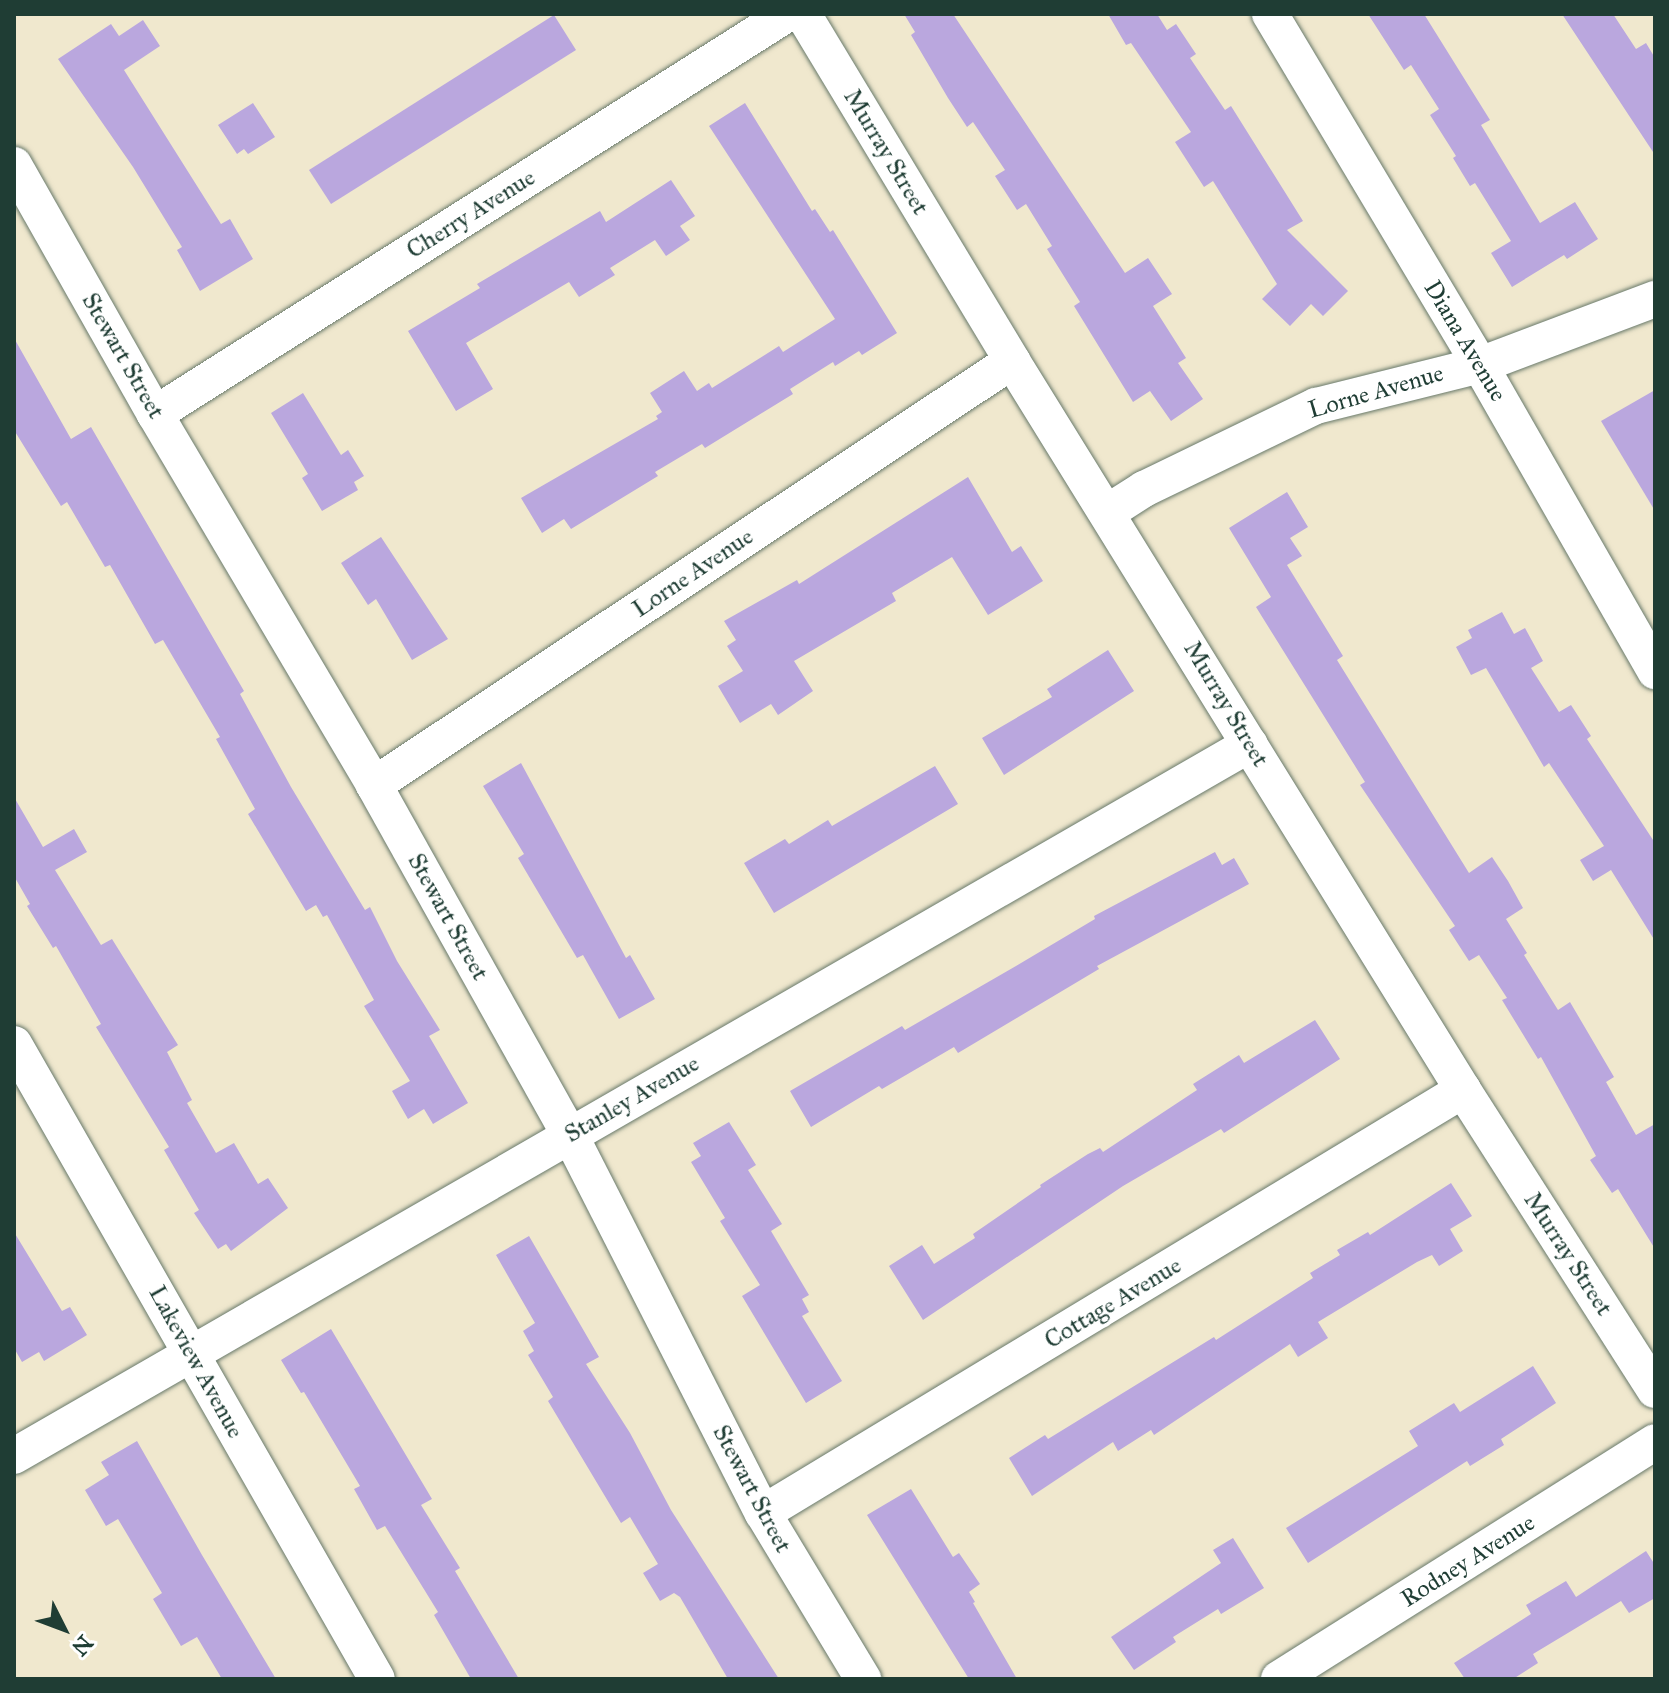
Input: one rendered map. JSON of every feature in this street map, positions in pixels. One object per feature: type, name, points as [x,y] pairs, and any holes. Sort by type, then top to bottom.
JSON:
[{"type":"street","name":"Cherry Avenue","points":[[155,414],[787,14]]},
{"type":"street","name":"Murray Street","points":[[803,14],[1012,361],[1463,1090],[1655,1390]]},
{"type":"street","name":"Diana Avenue","points":[[1270,14],[1480,365],[1655,671]]},
{"type":"street","name":"Stewart Street","points":[[14,165],[155,414],[374,785],[570,1135],[763,1513],[863,1679]]},
{"type":"street","name":"Lorne Avenue","points":[[1108,512],[1144,489],[1316,406],[1480,365],[1655,299]]},
{"type":"street","name":"Lorne Avenue","points":[[374,785],[1012,361]]},
{"type":"street","name":"Stanley Avenue","points":[[14,1456],[191,1351],[1250,744]]},
{"type":"street","name":"Lakeview Avenue","points":[[14,1044],[377,1679]]},
{"type":"street","name":"Cottage Avenue","points":[[763,1513],[1463,1090]]},
{"type":"street","name":"Rodney Avenue","points":[[1279,1679],[1655,1442]]},
{"type":"building","points":[[904,14],[953,14],[1125,273],[1148,258],[1172,294],[1153,306],[1186,358],[1178,363],[1203,399],[1171,421],[1150,391],[1133,402],[1074,306],[1080,302],[1047,249],[1052,246],[1026,204],[1017,210],[995,176],[1005,170],[973,122],[967,127],[948,98],[911,35],[915,32]]},
{"type":"building","points":[[1108,14],[1157,14],[1167,30],[1176,24],[1196,54],[1190,58],[1225,110],[1231,106],[1303,221],[1287,230],[1348,291],[1323,316],[1311,304],[1290,326],[1262,299],[1277,284],[1213,181],[1204,187],[1175,142],[1191,132],[1131,43],[1126,45]]},
{"type":"building","points":[[1368,14],[1424,14],[1490,120],[1481,125],[1540,223],[1575,202],[1598,239],[1567,259],[1564,255],[1512,287],[1491,253],[1511,241],[1475,183],[1470,186],[1453,158],[1456,156],[1430,115],[1439,109],[1411,65],[1404,70]]},
{"type":"building","points":[[1562,14],[1613,14],[1636,49],[1646,43],[1655,58],[1655,155]]},
{"type":"building","points":[[554,15],[576,50],[331,204],[309,170]]},
{"type":"building","points":[[143,20],[160,46],[124,70],[221,224],[230,219],[253,259],[200,291],[177,250],[182,247],[133,167],[58,59],[111,24],[119,36]]},
{"type":"building","points":[[253,103],[275,137],[248,154],[244,149],[237,154],[218,125]]},
{"type":"building","points":[[745,103],[812,211],[815,209],[830,232],[833,230],[897,333],[862,355],[859,351],[835,366],[833,362],[790,389],[793,394],[705,448],[702,444],[655,472],[658,476],[571,529],[564,519],[542,533],[521,498],[658,419],[656,416],[662,412],[650,393],[684,371],[697,391],[709,383],[712,388],[779,346],[783,352],[835,319],[709,126]]},
{"type":"building","points":[[671,180],[695,216],[680,226],[690,240],[666,256],[655,240],[610,268],[615,275],[579,297],[569,282],[466,343],[493,389],[456,411],[408,331],[480,288],[477,284],[600,211],[606,222]]},
{"type":"building","points":[[14,338],[71,439],[91,427],[244,691],[240,694],[291,787],[365,910],[370,907],[397,961],[440,1030],[429,1036],[468,1103],[433,1124],[424,1109],[408,1119],[392,1091],[410,1081],[364,1006],[374,1000],[327,915],[323,917],[316,905],[306,911],[248,814],[255,809],[216,739],[220,737],[163,640],[155,644],[110,565],[105,567],[67,502],[61,506],[14,430]]},
{"type":"building","points":[[1655,390],[1655,511],[1601,421]]},
{"type":"building","points":[[303,393],[341,455],[348,450],[364,476],[354,482],[358,490],[322,511],[302,478],[308,474],[271,413]]},
{"type":"building","points":[[968,477],[1012,552],[1021,546],[1043,581],[988,615],[952,557],[892,593],[896,601],[794,661],[813,691],[778,715],[771,704],[740,723],[718,686],[743,671],[727,646],[736,640],[724,621],[797,580],[799,584]]},
{"type":"building","points":[[1287,492],[1308,527],[1290,538],[1302,556],[1287,565],[1343,656],[1337,660],[1469,873],[1492,857],[1508,881],[1523,908],[1506,919],[1527,953],[1524,955],[1558,1010],[1570,1002],[1614,1077],[1606,1082],[1636,1135],[1655,1124],[1655,1249],[1618,1189],[1612,1193],[1590,1160],[1596,1156],[1541,1057],[1538,1059],[1502,1000],[1507,998],[1479,955],[1469,961],[1449,930],[1455,926],[1360,785],[1365,782],[1256,607],[1271,597],[1229,528]]},
{"type":"building","points":[[381,537],[448,639],[412,660],[376,599],[368,605],[341,563]]},
{"type":"building","points":[[1502,612],[1514,634],[1525,628],[1543,661],[1531,668],[1559,712],[1571,705],[1591,736],[1587,739],[1655,843],[1655,941],[1611,870],[1593,881],[1580,860],[1604,846],[1549,763],[1544,767],[1486,668],[1471,675],[1456,647],[1472,638],[1468,630]]},
{"type":"building","points":[[1108,650],[1134,691],[1004,775],[982,738],[1052,697],[1047,689]]},
{"type":"building","points":[[521,763],[626,958],[630,955],[655,999],[619,1019],[583,955],[577,958],[518,858],[524,854],[483,786]]},
{"type":"building","points":[[935,766],[958,804],[774,913],[744,863],[785,839],[789,844],[828,820],[832,826]]},
{"type":"building","points":[[14,797],[43,847],[74,829],[87,852],[55,870],[101,945],[112,939],[178,1045],[167,1052],[192,1100],[187,1103],[216,1153],[234,1143],[258,1184],[268,1178],[288,1208],[231,1251],[226,1244],[218,1249],[194,1213],[199,1210],[164,1150],[169,1147],[96,1027],[101,1024],[56,946],[53,948],[27,906],[30,904],[14,876]]},
{"type":"building","points":[[1215,852],[1222,865],[1234,858],[1249,884],[1097,966],[1099,969],[958,1053],[954,1047],[882,1089],[879,1086],[811,1127],[790,1091],[902,1026],[905,1030],[1095,919],[1094,916]]},
{"type":"building","points":[[1315,1020],[1340,1059],[1224,1133],[1221,1129],[1123,1186],[923,1320],[889,1266],[922,1245],[934,1264],[975,1238],[973,1234],[1040,1185],[1088,1154],[1100,1148],[1103,1152],[1197,1090],[1193,1084],[1239,1055],[1244,1063]]},
{"type":"building","points":[[729,1122],[756,1165],[748,1170],[782,1224],[771,1231],[809,1295],[802,1299],[809,1312],[802,1316],[842,1381],[806,1403],[742,1296],[760,1285],[720,1221],[725,1218],[691,1162],[701,1156],[693,1143]]},
{"type":"building","points":[[1451,1183],[1472,1216],[1450,1229],[1463,1251],[1439,1266],[1432,1255],[1417,1262],[1318,1322],[1328,1338],[1298,1357],[1290,1344],[1154,1435],[1151,1430],[1118,1451],[1113,1442],[1032,1496],[1009,1458],[1045,1435],[1048,1439],[1214,1337],[1216,1340],[1313,1278],[1310,1273],[1340,1255],[1337,1250],[1368,1232],[1370,1235]]},
{"type":"building","points":[[14,1232],[62,1311],[70,1307],[87,1335],[44,1361],[39,1352],[22,1362],[14,1348]]},
{"type":"building","points":[[529,1236],[599,1357],[586,1364],[630,1433],[671,1510],[779,1679],[728,1679],[680,1597],[674,1593],[660,1601],[643,1573],[658,1564],[630,1517],[621,1523],[548,1401],[553,1397],[528,1355],[534,1351],[523,1331],[535,1323],[496,1255]]},
{"type":"building","points":[[331,1329],[432,1499],[421,1505],[460,1568],[455,1571],[519,1679],[471,1679],[434,1615],[438,1612],[385,1526],[377,1530],[354,1489],[360,1486],[304,1392],[301,1393],[281,1360]]},
{"type":"building","points":[[1533,1366],[1556,1403],[1501,1439],[1504,1445],[1470,1466],[1467,1461],[1308,1563],[1286,1528],[1418,1446],[1409,1431],[1454,1403],[1460,1412]]},
{"type":"building","points":[[137,1441],[276,1679],[222,1679],[197,1637],[181,1646],[153,1599],[162,1593],[118,1519],[106,1526],[85,1490],[109,1475],[101,1462]]},
{"type":"building","points":[[911,1489],[953,1557],[959,1553],[980,1584],[969,1592],[973,1603],[1017,1679],[969,1679],[867,1515]]},
{"type":"building","points":[[1233,1538],[1264,1588],[1221,1614],[1218,1609],[1173,1637],[1176,1642],[1134,1670],[1111,1637],[1221,1563],[1213,1550]]},
{"type":"building","points":[[1646,1551],[1655,1565],[1655,1598],[1629,1613],[1621,1601],[1533,1654],[1538,1663],[1513,1679],[1465,1679],[1454,1663],[1531,1614],[1526,1605],[1566,1581],[1576,1597]]}]
